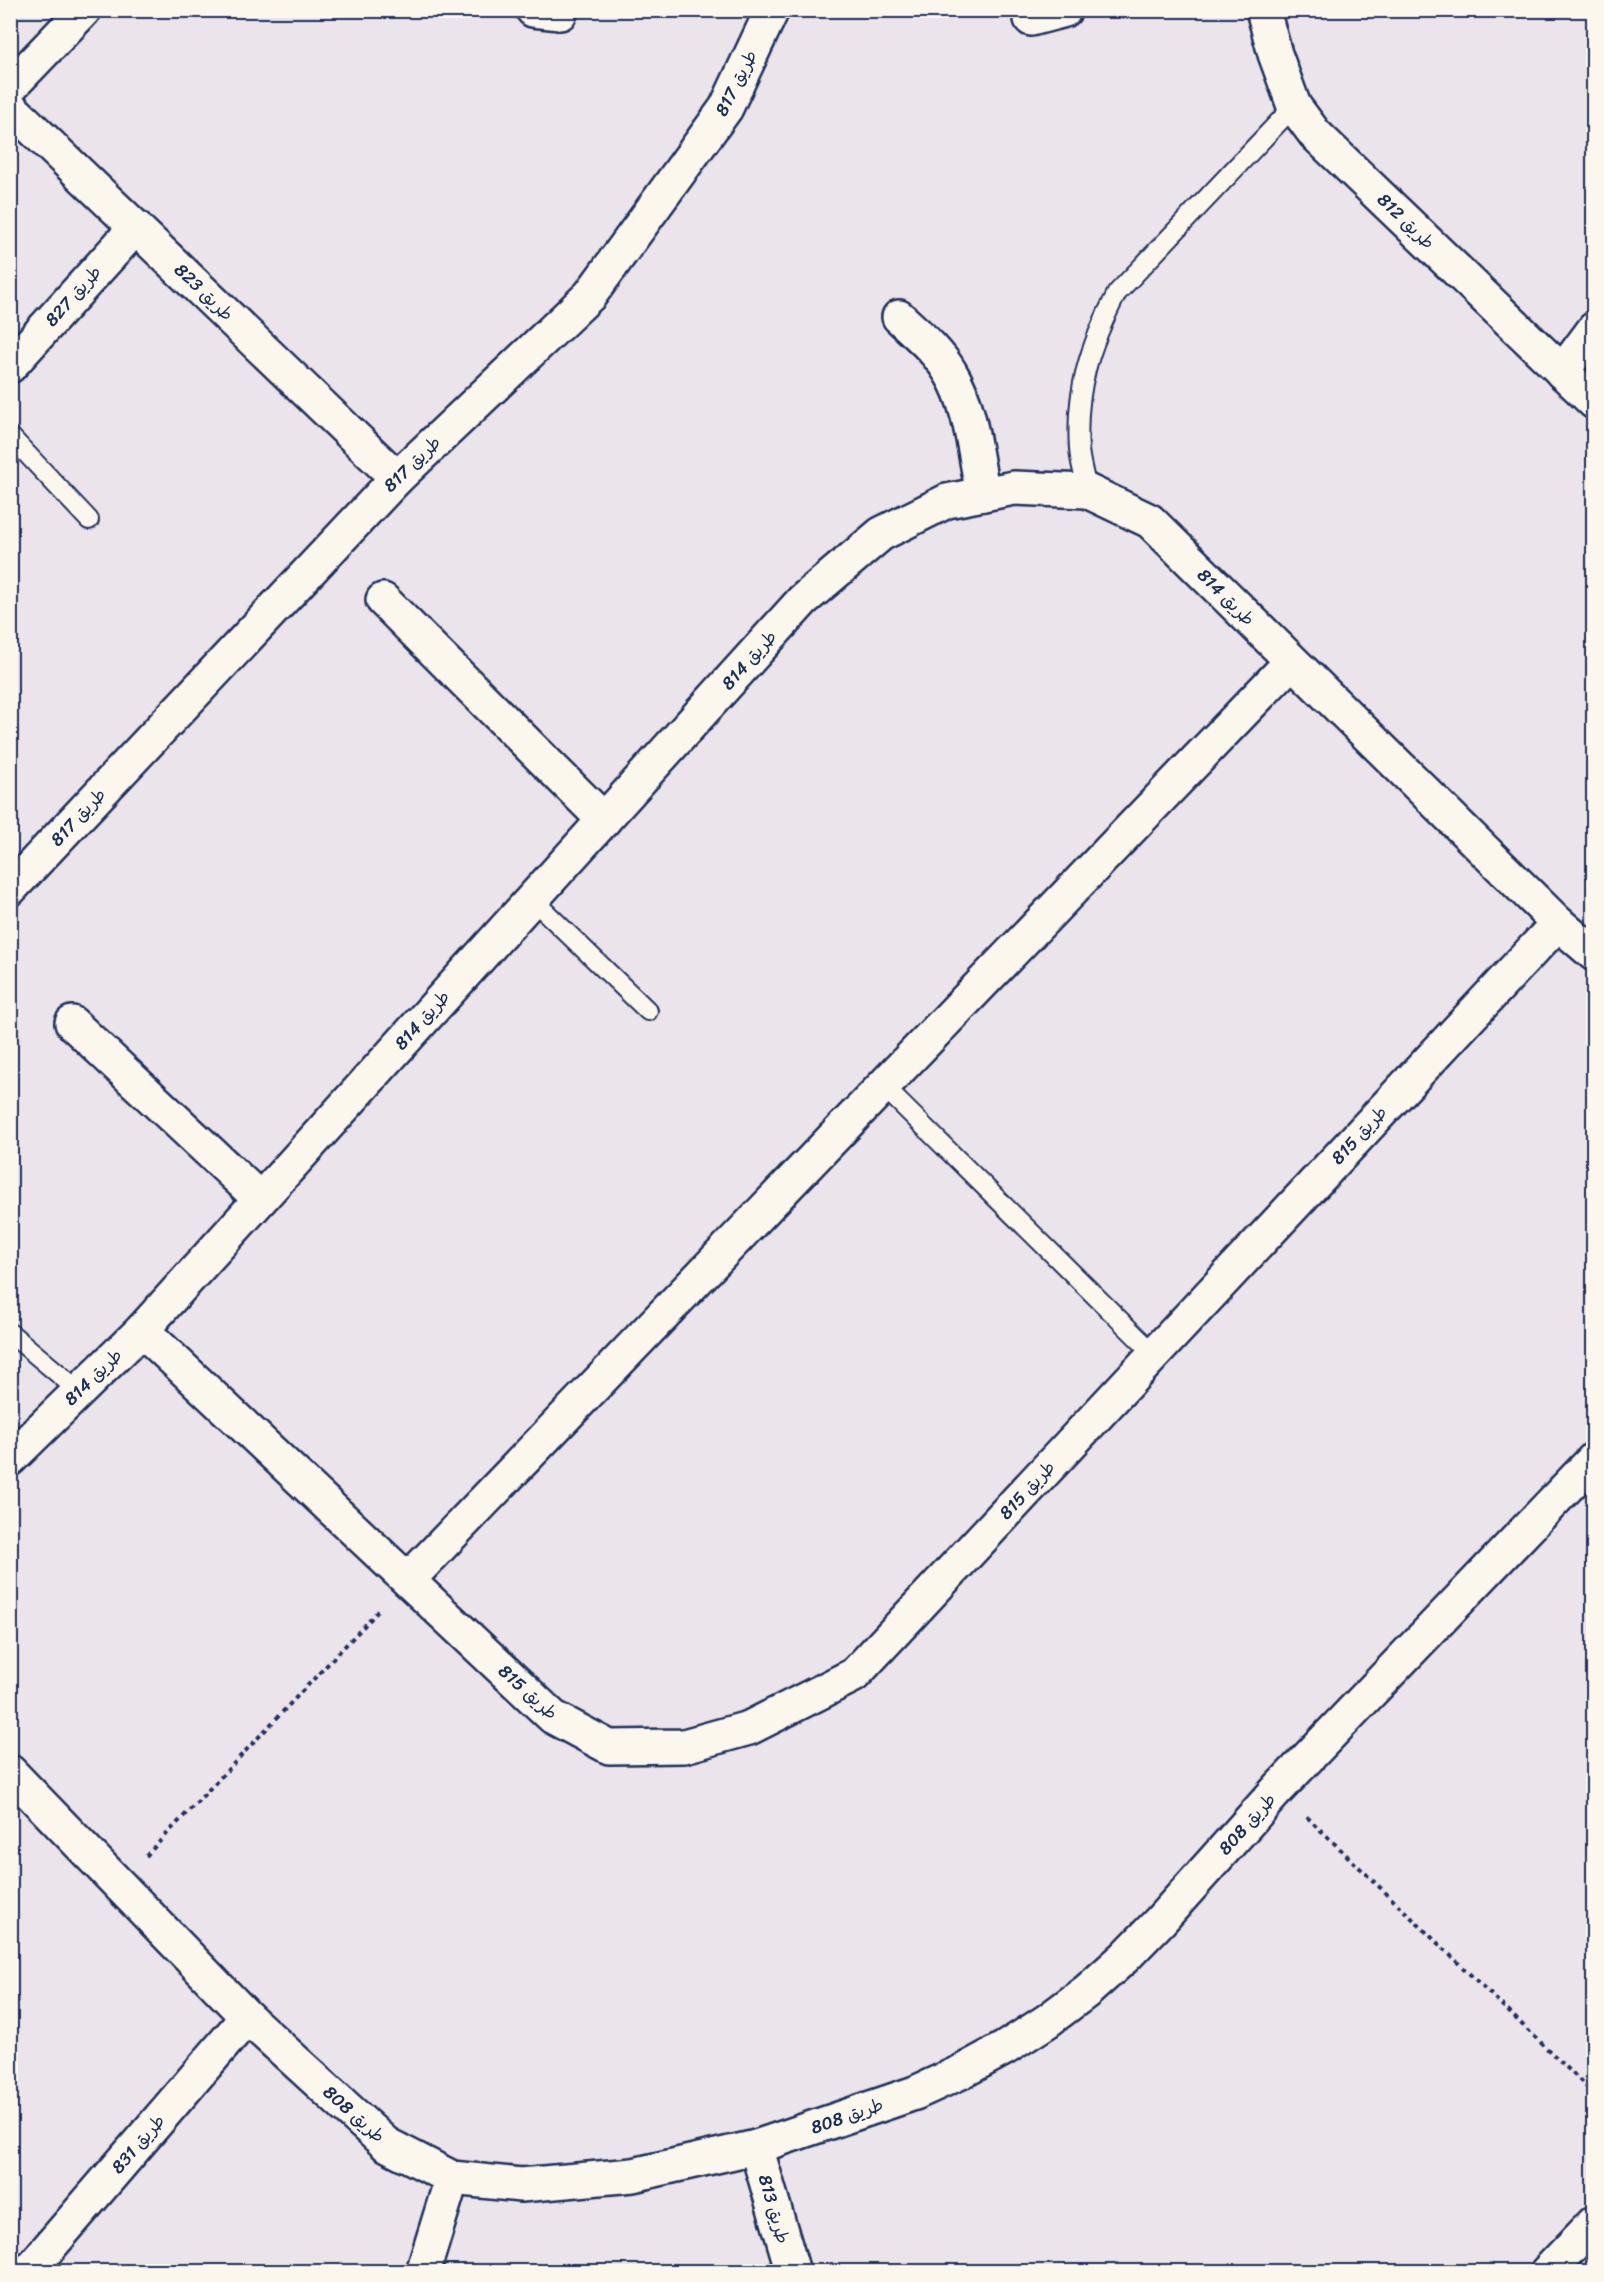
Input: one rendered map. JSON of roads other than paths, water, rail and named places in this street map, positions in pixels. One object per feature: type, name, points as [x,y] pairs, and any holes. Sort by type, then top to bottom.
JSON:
[{"type":"street","points":[[10,87],[84,10]]},
{"type":"street","name":"طريق 817","points":[[10,889],[397,478],[590,294],[726,108],[772,10]]},
{"type":"street","points":[[1031,19],[1065,10]]},
{"type":"street","name":"طريق 812","points":[[1263,10],[1275,54],[1294,105],[1315,134],[1593,402]]},
{"type":"street","name":"طريق 823","points":[[10,107],[397,478]]},
{"type":"street","name":"طريق 827","points":[[10,366],[136,227]]},
{"type":"street","points":[[899,317],[936,352],[951,373],[966,414],[983,494]]},
{"type":"street","points":[[1562,372],[1593,329]]},
{"type":"street","name":"طريق 814","points":[[10,1459],[142,1330],[803,600],[881,534],[947,501],[1014,488],[1087,490],[1150,521],[1291,662],[1593,954]]},
{"type":"street","points":[[383,600],[604,820]]},
{"type":"street","points":[[408,1580],[1291,662]]},
{"type":"street","name":"طريق 815","points":[[142,1330],[553,1717],[609,1747],[684,1746],[749,1728],[854,1675],[1558,922]]},
{"type":"street","points":[[72,1023],[260,1199]]},
{"type":"street","name":"طريق 808","points":[[15,1786],[119,1884],[247,2017],[386,2144],[452,2178],[521,2185],[633,2175],[756,2147],[924,2089],[1005,2048],[1047,2021],[1087,1991],[1160,1921],[1278,1789],[1593,1459]]},
{"type":"street","name":"طريق 831","points":[[28,2271],[247,2017]]},
{"type":"street","name":"طريق 813","points":[[756,2147],[793,2271]]},
{"type":"street","points":[[423,2271],[452,2178]]},
{"type":"street","points":[[1547,2271],[1593,2223]]},
{"type":"lane","points":[[1087,490],[1079,450],[1079,409],[1085,369],[1098,330],[1117,293],[1294,105]]},
{"type":"lane","points":[[10,436],[89,520]]},
{"type":"lane","points":[[532,899],[648,1011]]},
{"type":"lane","points":[[882,1085],[1154,1354]]},
{"type":"lane","points":[[10,1333],[79,1391]]}]
